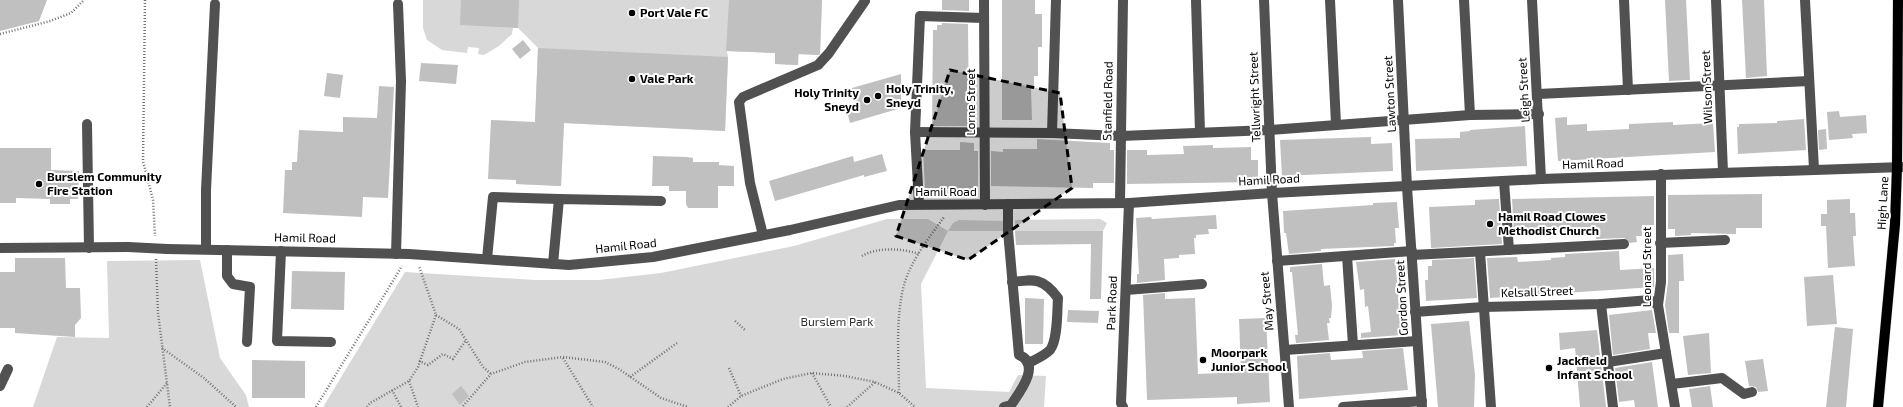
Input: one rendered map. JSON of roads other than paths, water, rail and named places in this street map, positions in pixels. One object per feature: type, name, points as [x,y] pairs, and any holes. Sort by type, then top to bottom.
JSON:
[{"type":"main road","name":"High Lane","points":[[1878,407],[1900,167],[1900,41],[1898,0]]},
{"type":"street","name":"Lorne Street","points":[[984,0],[985,205]]},
{"type":"street","points":[[1052,133],[1056,0]]},
{"type":"street","name":"Stanfield Road","points":[[1123,0],[1120,136],[1125,203]]},
{"type":"street","points":[[1196,0],[1200,132]]},
{"type":"street","name":"Tellwright Street","points":[[1264,0],[1272,193]]},
{"type":"street","points":[[1330,0],[1336,124]]},
{"type":"street","name":"Lawton Street","points":[[1398,0],[1407,187]]},
{"type":"street","points":[[1464,0],[1470,115]]},
{"type":"street","name":"Leigh Street","points":[[1532,0],[1538,94],[1541,179]]},
{"type":"street","points":[[1624,0],[1628,90]]},
{"type":"street","name":"Wilson Street","points":[[1716,0],[1723,172]]},
{"type":"street","points":[[1805,0],[1814,169]]},
{"type":"street","points":[[763,235],[750,183],[739,102],[743,97],[818,65],[829,53],[865,1]]},
{"type":"street","points":[[206,249],[206,190],[215,4]]},
{"type":"street","points":[[396,254],[401,80],[398,4]]},
{"type":"street","points":[[919,204],[915,132],[920,16],[984,18]]},
{"type":"street","points":[[1538,94],[1809,82]]},
{"type":"street","points":[[915,132],[1052,133],[1120,136],[1269,130],[1470,115],[1539,114]]},
{"type":"street","points":[[87,124],[89,248]]},
{"type":"street","name":"Hamil Road","points":[[0,248],[128,247],[412,254],[569,265],[653,257],[763,235],[879,209],[919,204],[985,205],[1125,203],[1272,193],[1541,179],[1900,167]]},
{"type":"street","name":"Leonard Street","points":[[1661,174],[1661,282],[1658,305],[1675,407]]},
{"type":"street","points":[[1504,181],[1509,250]]},
{"type":"street","name":"Gordon Street","points":[[1407,187],[1422,404]]},
{"type":"street","name":"May Street","points":[[1272,193],[1289,407]]},
{"type":"street","points":[[487,259],[493,197],[662,201]]},
{"type":"street","points":[[553,264],[559,199]]},
{"type":"street","name":"Park Road","points":[[1122,406],[1126,290],[1125,203]]},
{"type":"street","points":[[1004,407],[1011,405],[1029,375],[1029,363],[1025,357],[1019,355],[1008,231],[1008,204]]},
{"type":"street","points":[[1660,242],[1725,240]]},
{"type":"street","points":[[1277,261],[1347,256],[1480,252],[1624,244]]},
{"type":"street","points":[[227,250],[227,276],[233,284],[250,287],[247,342]]},
{"type":"street","points":[[281,251],[277,341],[331,342]]},
{"type":"street","points":[[1480,252],[1491,407]]},
{"type":"street","points":[[1347,256],[1353,345]]},
{"type":"street","points":[[1012,282],[1031,280],[1041,281],[1051,288],[1058,298],[1054,338],[1050,349],[1042,357],[1029,363]]},
{"type":"street","points":[[1126,290],[1202,284]]},
{"type":"street","name":"Kelsall Street","points":[[1415,312],[1483,307],[1601,304],[1650,300],[1658,305]]},
{"type":"street","points":[[1601,304],[1613,407]]},
{"type":"street","points":[[1285,350],[1417,341]]},
{"type":"street","points":[[1608,362],[1666,353]]},
{"type":"street","points":[[0,386],[8,369]]},
{"type":"street","points":[[1672,384],[1722,378],[1744,394],[1752,392]]},
{"type":"street","points":[[1343,407],[1422,404]]},
{"type":"place","name":"Port Vale FC","points":[[632,13]]},
{"type":"place","name":"Vale Park","points":[[632,79]]},
{"type":"place","name":"Holy Trinity, Sneyd","points":[[878,96]]},
{"type":"place","name":"Holy Trinity Sneyd","points":[[867,100]]},
{"type":"place","name":"Burslem Community Fire Station","points":[[39,184]]},
{"type":"place","name":"Hamil Road Clowes Methodist Church","points":[[1490,224]]},
{"type":"place","name":"Moorpark Junior School","points":[[1203,360]]},
{"type":"place","name":"Jackfield Infant School","points":[[1549,368]]},
{"type":"park label","name":"Burslem Park","points":[[837,322]]}]
